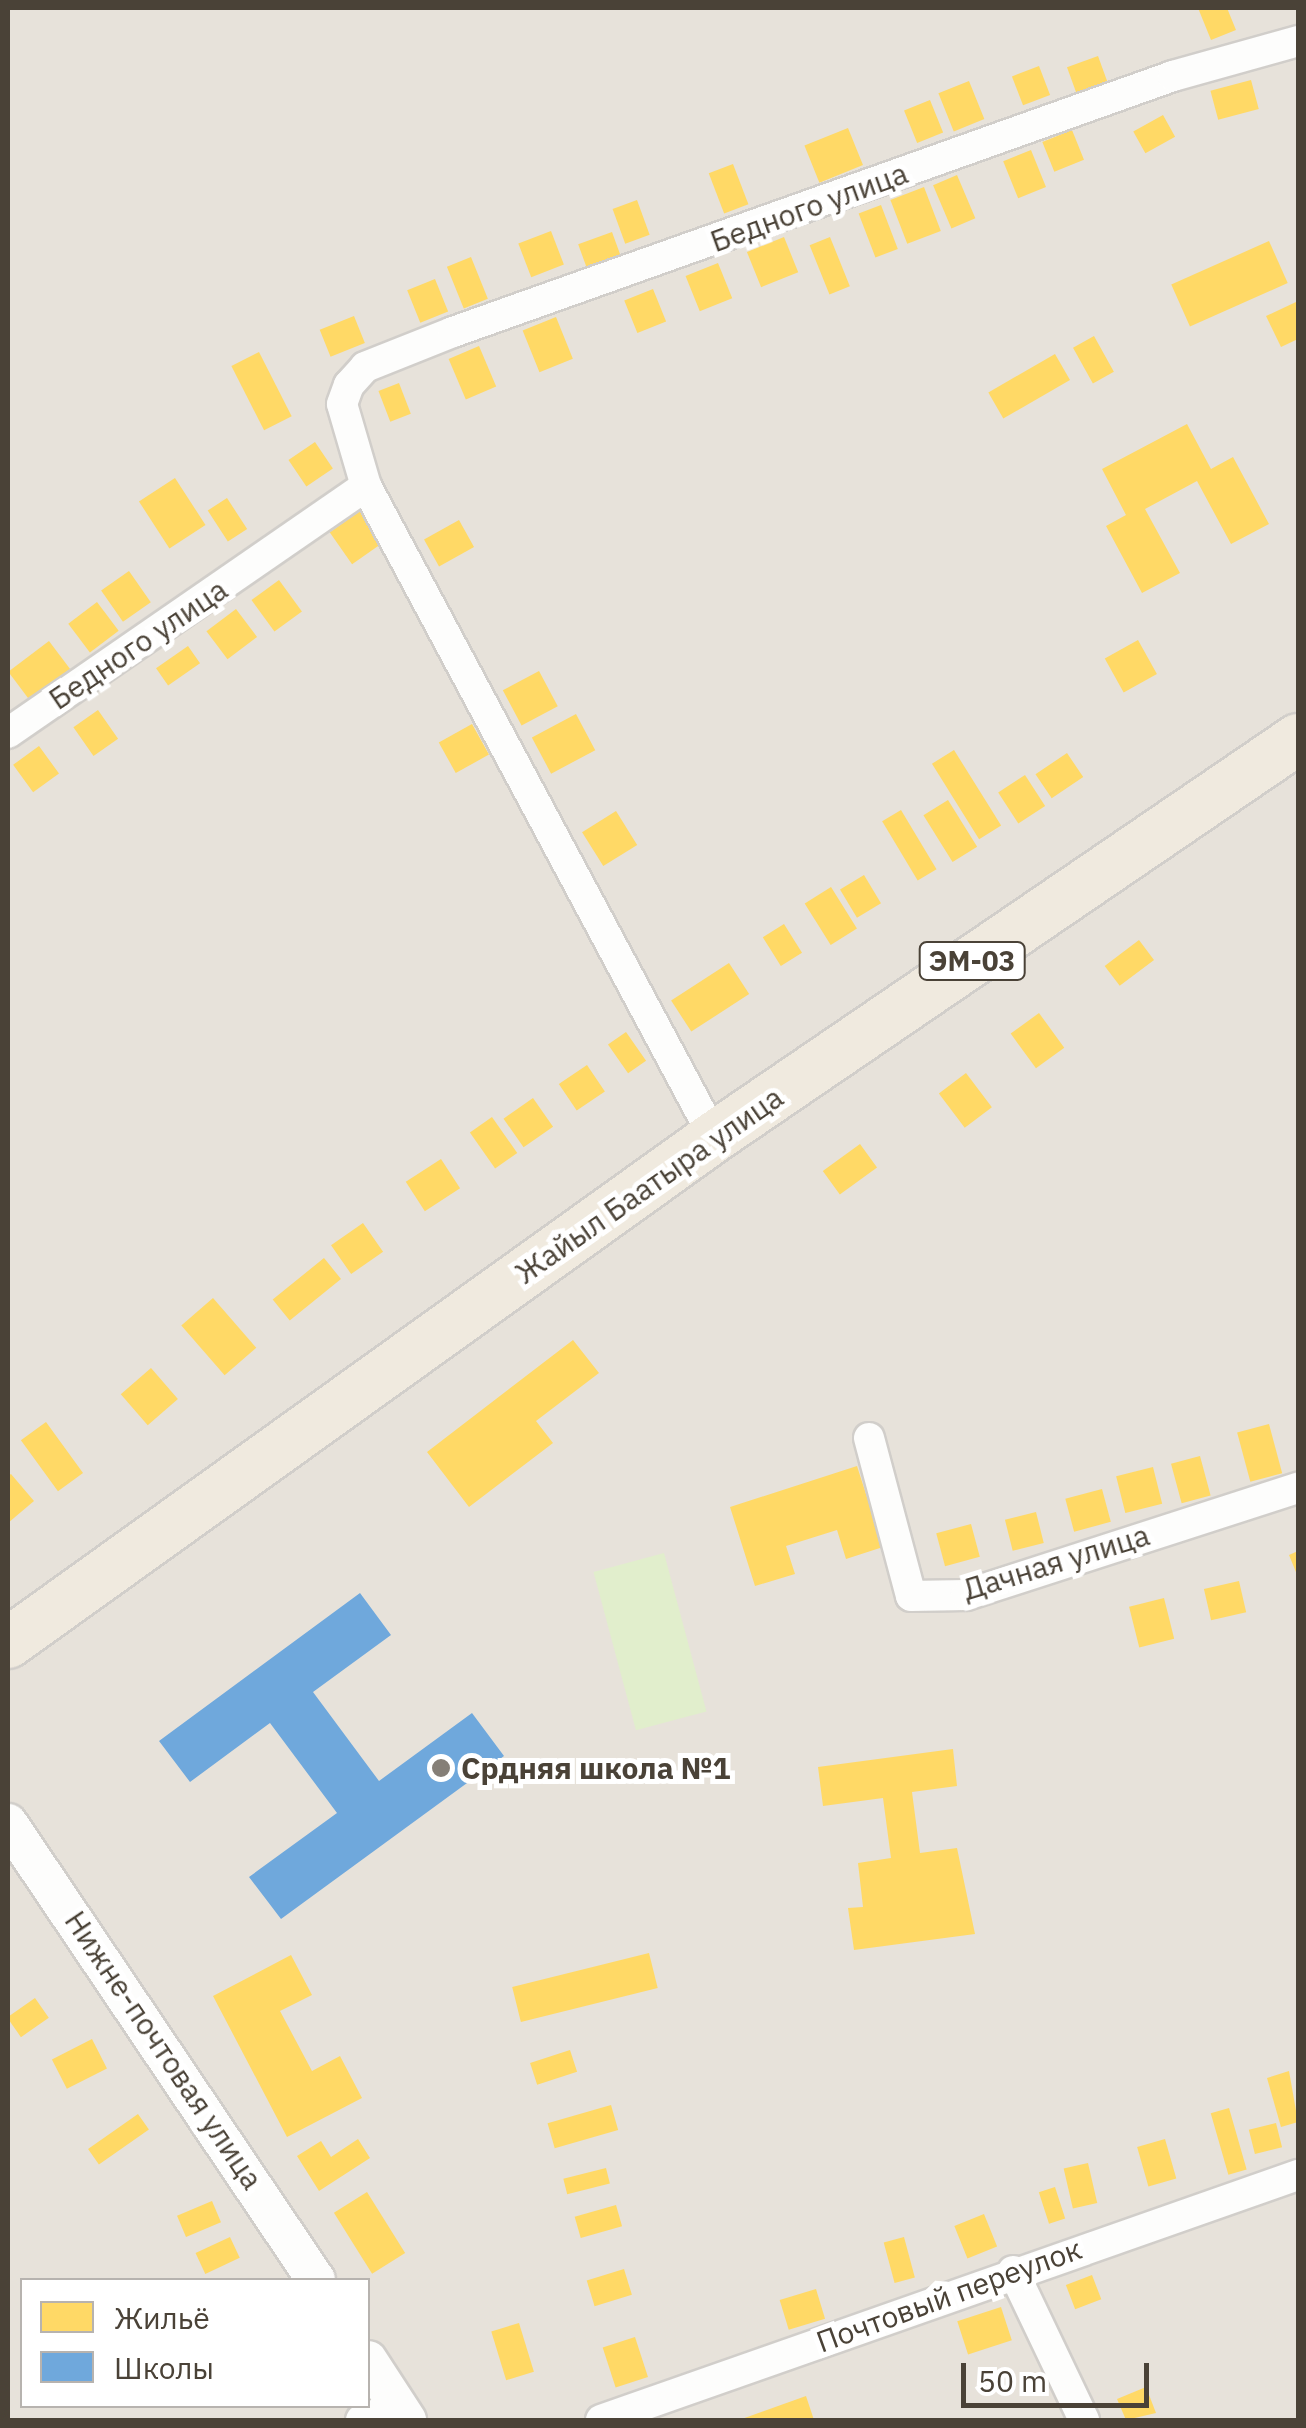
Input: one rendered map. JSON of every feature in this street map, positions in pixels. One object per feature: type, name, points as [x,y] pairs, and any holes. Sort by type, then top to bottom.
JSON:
[{"type":"highway","name":"Жайыл Баатыра улица","points":[[8,1643],[714,1138],[1298,739]]},
{"type":"street","name":"Бедного улица","points":[[8,732],[366,486],[342,404],[365,367],[453,332],[1173,76],[1298,41]]},
{"type":"street","points":[[366,486],[714,1138]]},
{"type":"street","name":"Дачная улица","points":[[868,1438],[911,1596],[966,1595],[1298,1488]]},
{"type":"street","name":"Нижне-почтовая улица","points":[[8,1823],[315,2278]]},
{"type":"street","name":"Почтовый переулок","points":[[601,2420],[1014,2271],[1298,2175]]},
{"type":"street","points":[[1014,2271],[1084,2420]]},
{"type":"street","points":[[361,2420],[402,2414],[370,2363]]},
{"type":"shaded area","points":[[8,8],[1298,8],[1298,2420],[8,2420]]},
{"type":"green space","points":[[664,1553],[706,1711],[636,1730],[593,1572]]},
{"type":"building: Жильё","points":[[1198,8],[1227,8],[1236,30],[1211,40]]},
{"type":"building: Жильё","points":[[1098,56],[1108,83],[1077,95],[1067,67]]},
{"type":"building: Жильё","points":[[1039,66],[1050,95],[1023,105],[1012,76]]},
{"type":"building: Жильё","points":[[1251,80],[1259,109],[1218,120],[1210,91]]},
{"type":"building: Жильё","points":[[969,81],[984,119],[954,131],[938,93]]},
{"type":"building: Жильё","points":[[930,100],[943,132],[917,143],[904,110]]},
{"type":"building: Жильё","points":[[1163,115],[1175,137],[1145,153],[1133,131]]},
{"type":"building: Жильё","points":[[848,128],[863,165],[819,183],[804,146]]},
{"type":"building: Жильё","points":[[1072,130],[1084,160],[1054,172],[1042,142]]},
{"type":"building: Жильё","points":[[1031,150],[1046,187],[1018,198],[1003,161]]},
{"type":"building: Жильё","points":[[733,164],[748,204],[724,213],[709,173]]},
{"type":"building: Жильё","points":[[957,175],[975,218],[951,228],[933,185]]},
{"type":"building: Жильё","points":[[924,187],[941,231],[907,244],[890,200]]},
{"type":"building: Жильё","points":[[637,200],[650,235],[625,244],[613,209]]},
{"type":"building: Жильё","points":[[881,205],[898,249],[875,257],[859,214]]},
{"type":"building: Жильё","points":[[551,231],[564,265],[531,277],[518,244]]},
{"type":"building: Жильё","points":[[612,232],[622,259],[588,272],[578,244]]},
{"type":"building: Жильё","points":[[784,237],[798,272],[761,287],[747,252]]},
{"type":"building: Жильё","points":[[830,237],[850,286],[829,294],[810,245]]},
{"type":"building: Жильё","points":[[1269,241],[1288,283],[1190,327],[1171,285]]},
{"type":"building: Жильё","points":[[471,257],[488,299],[464,308],[447,267]]},
{"type":"building: Жильё","points":[[718,263],[732,298],[700,311],[686,276]]},
{"type":"building: Жильё","points":[[435,279],[448,311],[420,323],[407,290]]},
{"type":"building: Жильё","points":[[653,289],[666,321],[637,333],[624,301]]},
{"type":"building: Жильё","points":[[1296,302],[1298,339],[1281,347],[1266,316]]},
{"type":"building: Жильё","points":[[354,316],[365,343],[331,357],[320,330]]},
{"type":"building: Жильё","points":[[556,317],[573,359],[539,372],[523,330]]},
{"type":"building: Жильё","points":[[1094,336],[1114,372],[1093,383],[1073,348]]},
{"type":"building: Жильё","points":[[479,346],[496,387],[466,399],[449,359]]},
{"type":"building: Жильё","points":[[259,352],[292,416],[264,430],[231,366]]},
{"type":"building: Жильё","points":[[1055,354],[1070,380],[1003,418],[988,392]]},
{"type":"building: Жильё","points":[[399,383],[411,414],[390,422],[378,391]]},
{"type":"building: Жильё","points":[[1187,424],[1211,469],[1233,457],[1269,524],[1231,544],[1197,481],[1145,509],[1180,573],[1142,593],[1106,526],[1126,515],[1102,469]]},
{"type":"building: Жильё","points":[[315,442],[333,469],[306,486],[288,460]]},
{"type":"building: Жильё","points":[[175,478],[205,525],[169,548],[139,501]]},
{"type":"building: Жильё","points":[[227,498],[247,529],[228,542],[208,511]]},
{"type":"building: Жильё","points":[[360,511],[382,543],[352,564],[330,532]]},
{"type":"building: Жильё","points":[[459,520],[474,547],[439,567],[424,539]]},
{"type":"building: Жильё","points":[[129,571],[151,602],[123,622],[101,591]]},
{"type":"building: Жильё","points":[[279,580],[302,612],[274,632],[251,600]]},
{"type":"building: Жильё","points":[[97,602],[119,631],[90,652],[68,624]]},
{"type":"building: Жильё","points":[[236,609],[257,637],[228,659],[206,631]]},
{"type":"building: Жильё","points":[[1138,640],[1157,674],[1124,693],[1105,658]]},
{"type":"building: Жильё","points":[[49,641],[70,669],[29,700],[8,672]]},
{"type":"building: Жильё","points":[[188,646],[200,663],[168,686],[156,668]]},
{"type":"building: Жильё","points":[[539,671],[558,706],[522,726],[503,690]]},
{"type":"building: Жильё","points":[[98,710],[118,739],[94,756],[73,727]]},
{"type":"building: Жильё","points":[[576,714],[595,750],[551,774],[532,737]]},
{"type":"building: Жильё","points":[[472,724],[489,755],[456,773],[439,742]]},
{"type":"building: Жильё","points":[[39,746],[59,774],[33,792],[13,765]]},
{"type":"building: Жильё","points":[[954,750],[1001,825],[979,839],[932,764]]},
{"type":"building: Жильё","points":[[1067,753],[1083,777],[1052,798],[1035,774]]},
{"type":"building: Жильё","points":[[1025,775],[1045,806],[1018,823],[998,792]]},
{"type":"building: Жильё","points":[[948,800],[977,847],[953,862],[923,815]]},
{"type":"building: Жильё","points":[[901,810],[937,869],[918,880],[882,821]]},
{"type":"building: Жильё","points":[[616,811],[637,845],[603,866],[582,832]]},
{"type":"building: Жильё","points":[[864,875],[881,903],[857,918],[840,889]]},
{"type":"building: Жильё","points":[[831,887],[857,929],[831,945],[805,903]]},
{"type":"building: Жильё","points":[[784,924],[802,953],[781,966],[763,937]]},
{"type":"building: Жильё","points":[[1139,940],[1154,960],[1120,986],[1105,966]]},
{"type":"building: Жильё","points":[[729,963],[749,994],[691,1032],[671,1001]]},
{"type":"building: Жильё","points":[[1039,1013],[1064,1048],[1036,1068],[1011,1034]]},
{"type":"building: Жильё","points":[[626,1032],[646,1061],[628,1073],[608,1045]]},
{"type":"building: Жильё","points":[[587,1065],[605,1092],[577,1111],[559,1084]]},
{"type":"building: Жильё","points":[[966,1073],[992,1107],[965,1128],[939,1093]]},
{"type":"building: Жильё","points":[[533,1098],[553,1127],[524,1147],[504,1119]]},
{"type":"building: Жильё","points":[[492,1117],[517,1153],[495,1169],[470,1132]]},
{"type":"building: Жильё","points":[[860,1144],[877,1167],[840,1194],[823,1171]]},
{"type":"building: Жильё","points":[[441,1159],[460,1188],[425,1211],[406,1182]]},
{"type":"building: Жильё","points":[[363,1223],[383,1252],[351,1274],[331,1245]]},
{"type":"building: Жильё","points":[[324,1258],[341,1279],[290,1321],[273,1300]]},
{"type":"building: Жильё","points":[[213,1298],[256,1348],[225,1375],[181,1326]]},
{"type":"building: Жильё","points":[[573,1340],[599,1373],[536,1421],[553,1443],[469,1507],[427,1452]]},
{"type":"building: Жильё","points":[[151,1368],[178,1399],[148,1425],[121,1394]]},
{"type":"building: Жильё","points":[[46,1422],[83,1473],[58,1491],[21,1440]]},
{"type":"building: Жильё","points":[[1269,1424],[1282,1473],[1250,1482],[1237,1433]]},
{"type":"building: Жильё","points":[[1200,1456],[1211,1496],[1182,1503],[1171,1464]]},
{"type":"building: Жильё","points":[[857,1466],[883,1547],[846,1559],[837,1530],[786,1546],[795,1574],[755,1586],[730,1507]]},
{"type":"building: Жильё","points":[[1153,1467],[1162,1504],[1125,1513],[1116,1476]]},
{"type":"building: Жильё","points":[[11,1474],[34,1501],[8,1523],[8,1476]]},
{"type":"building: Жильё","points":[[1102,1489],[1111,1522],[1074,1532],[1065,1499]]},
{"type":"building: Жильё","points":[[1036,1512],[1044,1543],[1013,1551],[1005,1520]]},
{"type":"building: Жильё","points":[[971,1524],[980,1557],[945,1566],[936,1533]]},
{"type":"building: Жильё","points":[[1298,1551],[1298,1577],[1289,1555]]},
{"type":"building: Жильё","points":[[1239,1581],[1246,1612],[1211,1620],[1204,1589]]},
{"type":"building: Жильё","points":[[1164,1598],[1174,1639],[1139,1647],[1129,1607]]},
{"type":"building: Жильё","points":[[953,1749],[957,1786],[912,1792],[920,1853],[957,1848],[975,1934],[854,1950],[848,1908],[863,1907],[858,1863],[891,1858],[883,1798],[823,1806],[818,1767]]},
{"type":"building: Жильё","points":[[649,1953],[658,1988],[521,2022],[512,1987]]},
{"type":"building: Жильё","points":[[291,1955],[312,1995],[280,2011],[312,2071],[340,2056],[362,2098],[287,2137],[213,1996]]},
{"type":"building: Жильё","points":[[35,1998],[49,2018],[21,2037],[8,2017]]},
{"type":"building: Жильё","points":[[92,2039],[107,2068],[67,2089],[52,2059]]},
{"type":"building: Жильё","points":[[570,2050],[577,2072],[537,2085],[530,2063]]},
{"type":"building: Жильё","points":[[1289,2071],[1298,2122],[1281,2127],[1267,2078]]},
{"type":"building: Жильё","points":[[611,2105],[618,2130],[555,2148],[548,2123]]},
{"type":"building: Жильё","points":[[1229,2108],[1247,2170],[1228,2175],[1211,2113]]},
{"type":"building: Жильё","points":[[138,2114],[149,2130],[99,2165],[88,2149]]},
{"type":"building: Жильё","points":[[1276,2123],[1282,2147],[1255,2154],[1249,2130]]},
{"type":"building: Жильё","points":[[358,2139],[370,2158],[319,2191],[297,2156],[321,2141],[331,2157]]},
{"type":"building: Жильё","points":[[1165,2139],[1176,2178],[1148,2186],[1137,2147]]},
{"type":"building: Жильё","points":[[1088,2163],[1097,2203],[1073,2209],[1064,2169]]},
{"type":"building: Жильё","points":[[606,2168],[610,2184],[567,2194],[563,2179]]},
{"type":"building: Жильё","points":[[1055,2187],[1065,2218],[1049,2224],[1039,2192]]},
{"type":"building: Жильё","points":[[367,2192],[405,2253],[372,2274],[334,2213]]},
{"type":"building: Жильё","points":[[212,2201],[221,2222],[186,2237],[177,2216]]},
{"type":"building: Жильё","points":[[616,2205],[622,2226],[581,2238],[575,2217]]},
{"type":"building: Жильё","points":[[984,2214],[997,2246],[967,2258],[954,2226]]},
{"type":"building: Жильё","points":[[230,2237],[240,2258],[205,2274],[196,2253]]},
{"type":"building: Жильё","points":[[904,2237],[915,2278],[895,2283],[884,2242]]},
{"type":"building: Жильё","points":[[624,2269],[632,2295],[595,2306],[587,2280]]},
{"type":"building: Жильё","points":[[1092,2275],[1101,2299],[1075,2309],[1066,2285]]},
{"type":"building: Жильё","points":[[816,2289],[825,2319],[789,2330],[780,2300]]},
{"type":"building: Жильё","points":[[1001,2307],[1012,2340],[968,2355],[957,2321]]},
{"type":"building: Жильё","points":[[519,2323],[534,2372],[506,2380],[491,2331]]},
{"type":"building: Жильё","points":[[635,2337],[648,2377],[616,2387],[603,2348]]},
{"type":"building: Жильё","points":[[1146,2387],[1156,2413],[1126,2420],[1117,2399]]},
{"type":"building: Жильё","points":[[806,2396],[814,2420],[739,2420]]},
{"type":"building: Школы","name":"Срдняя школа №1","points":[[360,1593],[391,1635],[313,1692],[379,1781],[472,1713],[504,1756],[281,1919],[249,1877],[337,1813],[270,1723],[190,1782],[159,1741]]},
{"type":"place","name":"Срдняя школа №1","points":[[441,1768]]}]
